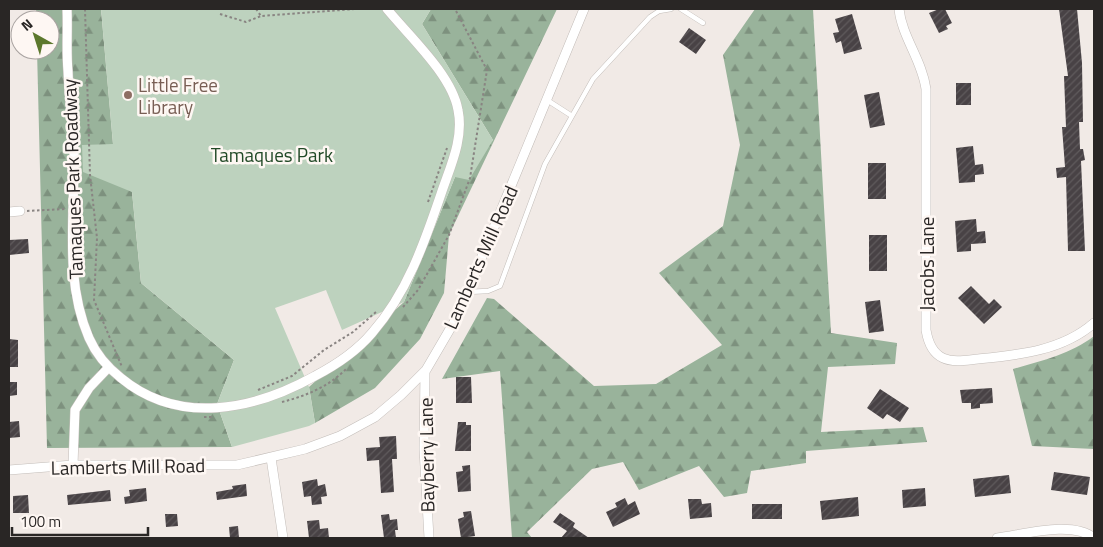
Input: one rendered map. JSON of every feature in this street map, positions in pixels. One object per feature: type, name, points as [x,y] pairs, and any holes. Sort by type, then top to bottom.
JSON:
[{"type":"street","name":"Tamaques Park Roadway","points":[[67,9],[67,56],[74,163],[72,208],[74,280],[79,307],[89,337],[98,356],[137,392],[181,406],[214,409],[255,402],[288,391],[352,354],[376,328],[408,280],[460,138],[458,109],[452,93],[438,71],[387,9]]},
{"type":"street","name":"Lamberts Mill Road","points":[[9,470],[73,465],[237,465],[271,458],[340,436],[375,417],[401,396],[425,371],[457,317],[584,9]]},
{"type":"street","name":"Jacobs Lane","points":[[899,9],[903,27],[923,71],[926,89],[926,330],[928,341],[934,352],[950,361],[1026,354],[1053,346],[1078,335],[1094,323]]},
{"type":"street","points":[[9,212],[20,211]]},
{"type":"street","points":[[73,465],[75,410],[89,388],[109,368]]},
{"type":"street","name":"Bayberry Lane","points":[[425,371],[424,449],[429,538]]},
{"type":"street","points":[[271,458],[283,538]]},
{"type":"street","points":[[997,538],[1067,529],[1080,530],[1094,538]]},
{"type":"lane","points":[[467,292],[488,291],[500,286],[545,164],[593,79],[641,25],[659,12],[671,9]]},
{"type":"lane","points":[[681,9],[703,23]]},
{"type":"lane","points":[[547,100],[572,116]]},
{"type":"path","points":[[85,9],[90,175],[97,238],[94,300],[124,370]]},
{"type":"path","points":[[256,9],[261,16]]},
{"type":"path","points":[[220,14],[246,22],[261,16],[355,9]]},
{"type":"path","points":[[399,312],[418,290],[449,235],[470,178],[487,70],[456,9]]},
{"type":"path","points":[[427,206],[447,147]]},
{"type":"path","points":[[20,211],[72,208]]},
{"type":"path","points":[[253,392],[292,376],[324,350],[353,332],[380,309]]},
{"type":"path","points":[[276,403],[304,397],[339,377],[352,362]]},
{"type":"path","points":[[202,417],[220,416]]},
{"type":"green space","points":[[101,9],[113,144],[132,192],[141,283],[234,360],[217,404],[232,447],[47,448],[37,60],[60,60],[60,10],[36,10]]},
{"type":"green space","name":"Tamaques Park","points":[[101,9],[431,9],[422,24],[493,140],[469,180],[455,177],[404,302],[342,330],[326,290],[275,308],[309,387],[315,423],[232,447],[217,404],[234,360],[141,283],[132,192],[83,172],[82,145],[113,144]]},
{"type":"green space","points":[[431,9],[557,9],[449,235],[444,293],[420,339],[375,388],[315,423],[309,387],[404,302],[455,177],[493,140],[422,24]]},
{"type":"green space","points":[[755,9],[813,9],[831,333],[897,343],[895,364],[828,367],[821,432],[923,427],[927,442],[806,451],[806,463],[751,471],[747,493],[724,497],[699,466],[639,490],[623,462],[592,469],[527,532],[532,538],[512,538],[500,371],[442,379],[487,298],[494,299],[594,386],[656,384],[722,345],[659,273],[723,226],[740,145],[723,55]]},
{"type":"green space","points":[[1094,336],[1094,449],[1032,446],[1013,369],[1045,360],[1076,348]]},
{"type":"building","points":[[945,9],[952,23],[946,26],[948,29],[939,33],[929,13]]},
{"type":"building","points":[[1059,9],[1077,9],[1082,63],[1083,122],[1079,122],[1080,149],[1083,149],[1085,160],[1081,161],[1085,251],[1068,251],[1066,177],[1057,178],[1056,168],[1065,167],[1062,127],[1066,127],[1064,76],[1068,76]]},
{"type":"building","points":[[852,14],[862,49],[844,54],[841,41],[836,43],[833,33],[839,32],[835,19]]},
{"type":"building","points":[[689,28],[706,40],[696,54],[679,42]]},
{"type":"building","points":[[956,83],[971,83],[971,105],[956,105]]},
{"type":"building","points":[[879,92],[885,125],[870,128],[864,95]]},
{"type":"building","points":[[973,146],[975,165],[983,164],[984,174],[975,175],[975,182],[959,183],[956,148]]},
{"type":"building","points":[[868,163],[886,163],[886,199],[868,199]]},
{"type":"building","points":[[976,219],[977,232],[985,231],[986,243],[971,244],[971,251],[957,252],[955,221]]},
{"type":"building","points":[[869,235],[887,235],[887,271],[869,271]]},
{"type":"building","points":[[28,239],[29,253],[9,255],[9,240]]},
{"type":"building","points":[[971,286],[989,304],[994,299],[1002,307],[984,324],[958,298]]},
{"type":"building","points":[[880,300],[884,331],[869,333],[865,302]]},
{"type":"building","points":[[9,339],[18,340],[18,367],[9,367]]},
{"type":"building","points":[[456,377],[471,377],[472,403],[456,403]]},
{"type":"building","points":[[9,382],[17,382],[17,395],[9,396]]},
{"type":"building","points":[[992,388],[993,403],[980,404],[980,408],[971,409],[971,403],[962,403],[960,390]]},
{"type":"building","points":[[880,389],[909,408],[900,422],[887,414],[883,419],[867,408]]},
{"type":"building","points":[[19,421],[20,437],[9,438],[9,422]]},
{"type":"building","points":[[458,422],[466,422],[466,425],[471,425],[471,451],[455,451]]},
{"type":"building","points":[[396,436],[397,459],[392,459],[394,492],[381,493],[379,460],[367,461],[366,448],[380,447],[379,437]]},
{"type":"building","points":[[470,465],[471,491],[458,492],[456,472],[463,471],[462,466]]},
{"type":"building","points":[[1054,472],[1090,477],[1087,495],[1051,490]]},
{"type":"building","points":[[1009,475],[1011,493],[975,497],[973,479]]},
{"type":"building","points":[[317,479],[318,486],[325,484],[327,496],[321,497],[322,504],[312,505],[311,496],[304,497],[302,482]]},
{"type":"building","points":[[246,484],[247,496],[217,500],[216,492],[233,489],[232,486]]},
{"type":"building","points":[[146,488],[147,501],[125,504],[124,497],[130,496],[129,490]]},
{"type":"building","points":[[925,488],[926,506],[903,508],[902,490]]},
{"type":"building","points":[[110,490],[111,501],[68,505],[67,495]]},
{"type":"building","points":[[28,495],[29,513],[13,513],[13,496]]},
{"type":"building","points":[[858,497],[859,516],[822,520],[820,501]]},
{"type":"building","points":[[625,498],[628,505],[635,501],[640,514],[613,527],[606,512],[617,507],[615,503]]},
{"type":"building","points":[[688,499],[701,499],[702,504],[711,503],[712,517],[690,519]]},
{"type":"building","points":[[752,504],[782,504],[782,519],[752,519]]},
{"type":"building","points":[[471,511],[475,536],[461,538],[458,519],[464,517],[463,512]]},
{"type":"building","points":[[560,513],[575,523],[573,527],[589,538],[561,538],[567,531],[553,522]]},
{"type":"building","points":[[165,514],[177,514],[178,526],[166,527]]},
{"type":"building","points":[[389,514],[390,520],[397,519],[398,530],[395,530],[396,538],[384,538],[381,515]]},
{"type":"building","points":[[319,520],[320,529],[328,528],[329,538],[309,538],[307,521]]},
{"type":"building","points":[[238,526],[239,538],[230,538],[229,527]]},
{"type":"place","name":"Little Free Library","points":[[128,95]]}]
